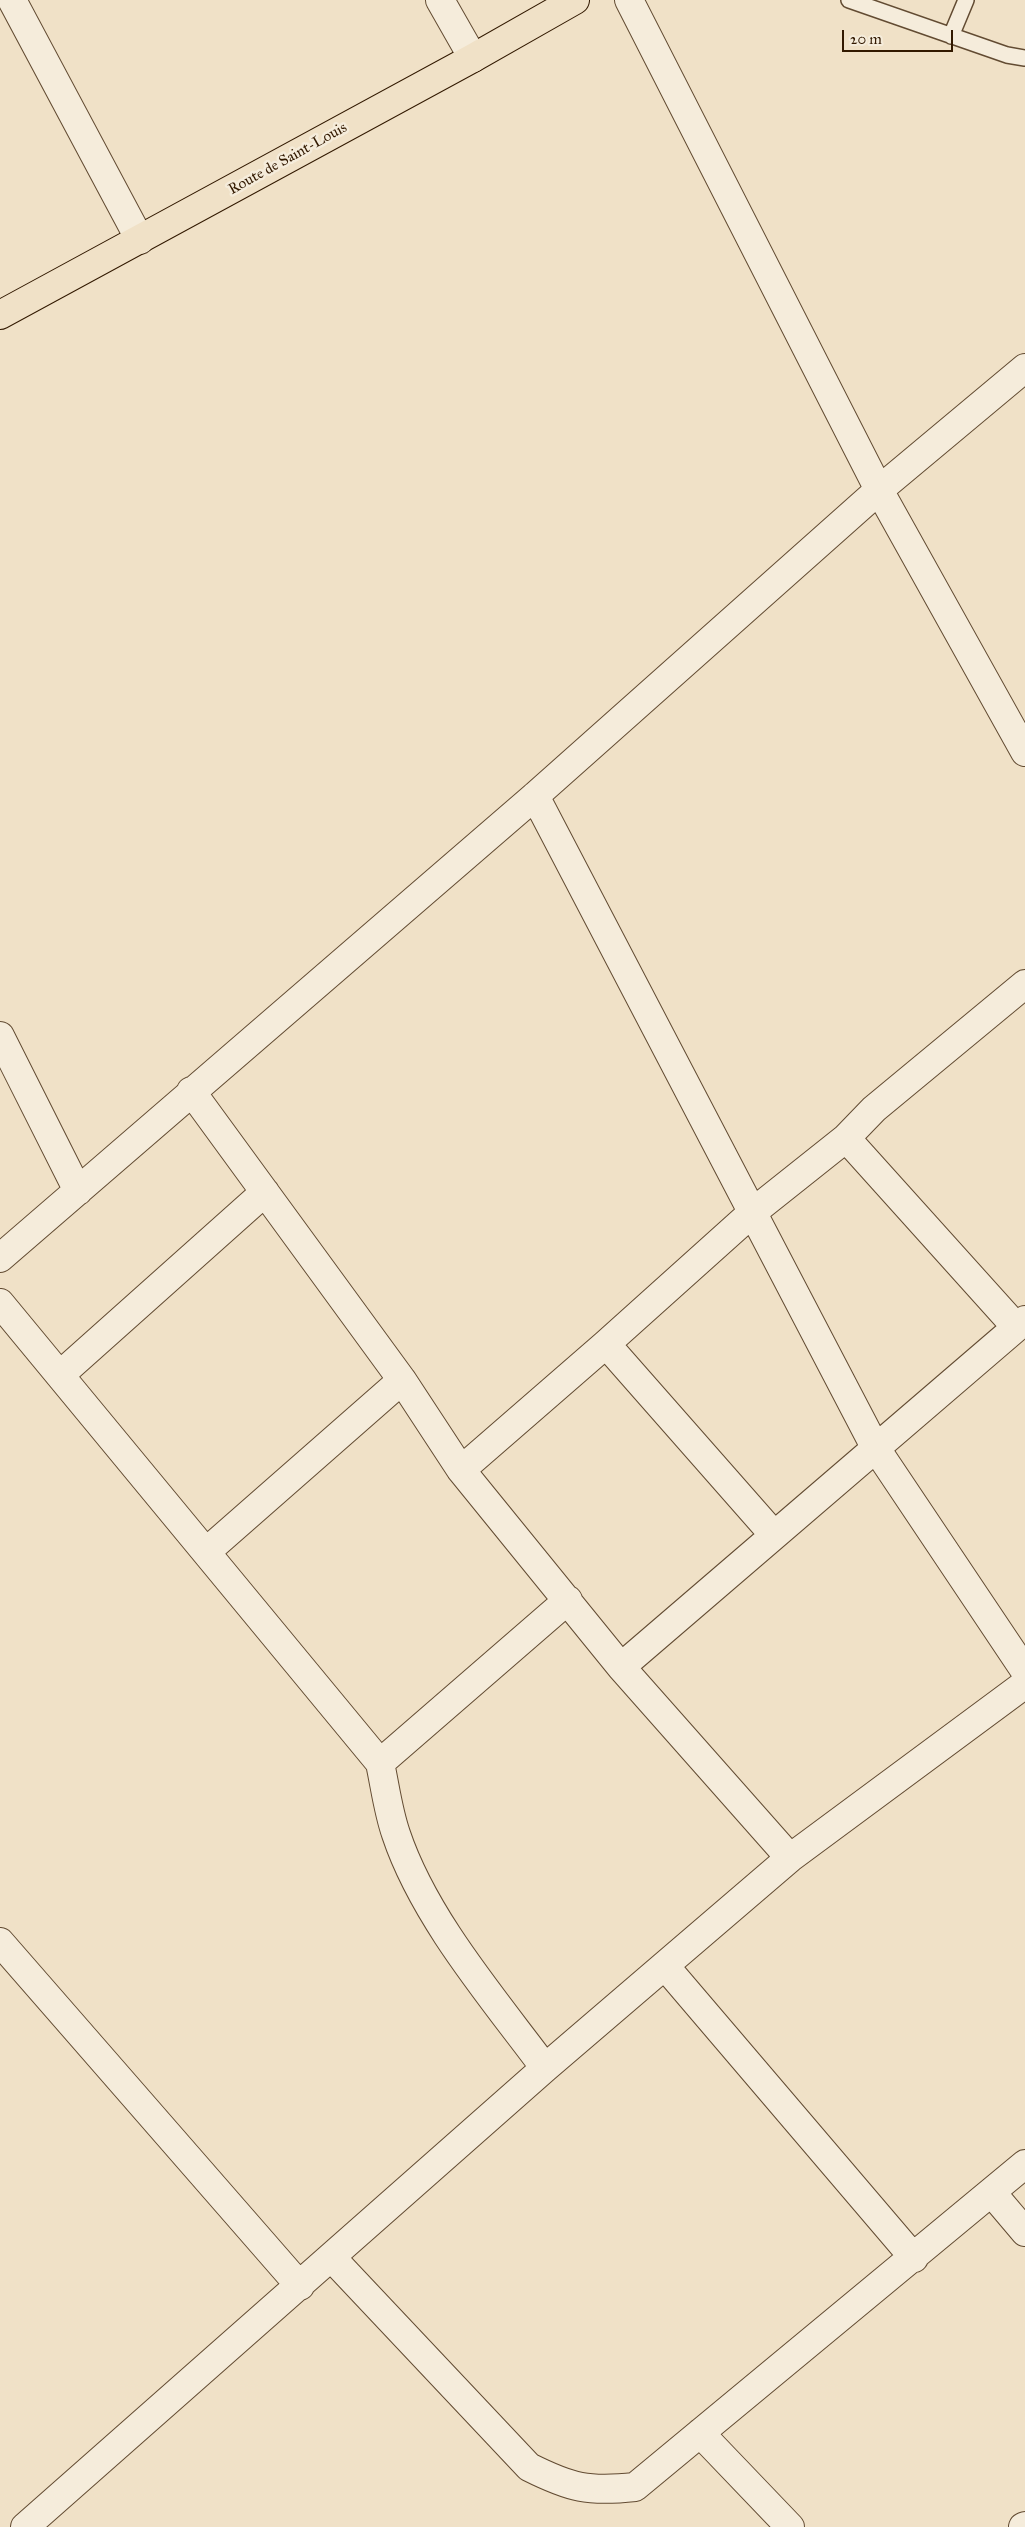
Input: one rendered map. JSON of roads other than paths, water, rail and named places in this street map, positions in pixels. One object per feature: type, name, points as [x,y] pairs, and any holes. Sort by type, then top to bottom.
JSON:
[{"type":"highway","name":"Route de Saint-Louis","points":[[0,315],[473,58],[575,0]]},
{"type":"street","points":[[12,0],[140,240]]},
{"type":"street","points":[[440,0],[473,58]]},
{"type":"street","points":[[629,0],[879,490],[1025,752]]},
{"type":"street","points":[[0,1258],[535,796],[879,490],[1025,368]]},
{"type":"street","points":[[998,390],[1025,396]]},
{"type":"street","points":[[535,796],[875,1447],[1025,1671]]},
{"type":"street","points":[[461,1470],[606,1344],[753,1212],[846,1138],[874,1110],[1025,984]]},
{"type":"street","points":[[0,1036],[78,1191]]},
{"type":"street","points":[[192,1091],[402,1380],[461,1470],[622,1667],[790,1858]]},
{"type":"street","points":[[622,1667],[1020,1323],[846,1138]]},
{"type":"street","points":[[60,1375],[265,1192]]},
{"type":"street","points":[[0,1303],[380,1763],[396,1833],[420,1888],[465,1961],[545,2068]]},
{"type":"street","points":[[606,1344],[774,1535]]},
{"type":"street","points":[[206,1552],[402,1380]]},
{"type":"street","points":[[380,1763],[568,1600]]},
{"type":"street","points":[[25,2527],[545,2068],[790,1858],[1025,1684]]},
{"type":"street","points":[[0,1942],[300,2286]]},
{"type":"street","points":[[665,1966],[914,2258]]},
{"type":"street","points":[[332,2258],[529,2467],[562,2484],[601,2491],[635,2487],[914,2258],[1025,2164]]},
{"type":"street","points":[[992,2193],[1025,2232]]},
{"type":"street","points":[[700,2433],[775,2522]]},
{"type":"lane","points":[[849,0],[1007,55],[1025,58]]},
{"type":"lane","points":[[951,36],[966,0]]}]
